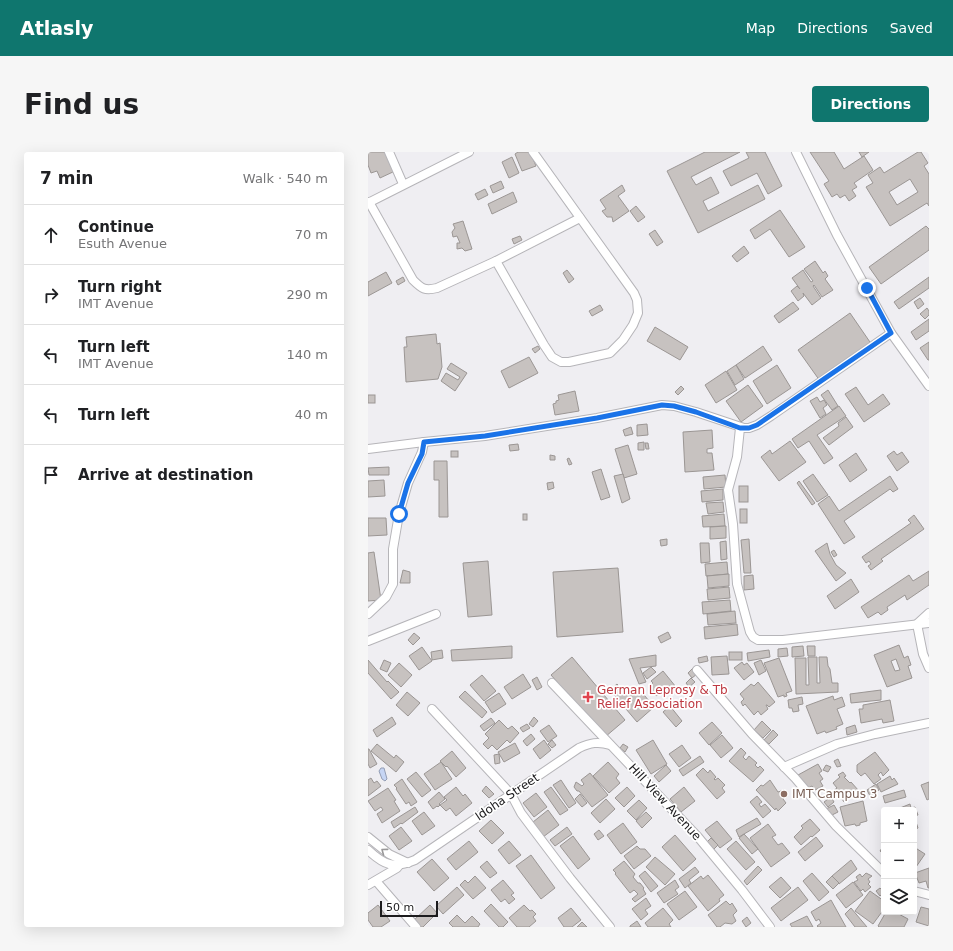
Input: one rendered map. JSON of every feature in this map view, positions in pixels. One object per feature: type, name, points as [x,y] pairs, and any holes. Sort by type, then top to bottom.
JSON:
[{"type":"street","points":[[389,152],[403,184]]},
{"type":"street","points":[[469,152],[403,184],[369,203],[413,280],[421,288],[429,290],[437,288],[496,261],[580,218]]},
{"type":"street","points":[[496,261],[552,357],[561,362],[569,362],[610,353],[623,340],[633,325],[638,312],[637,300],[634,293],[533,152]]},
{"type":"street","points":[[796,152],[838,235],[891,333],[929,386]]},
{"type":"street","points":[[368,449],[492,435],[597,418],[662,405],[674,406],[696,412],[740,428],[752,427],[772,416],[891,333]]},
{"type":"street","points":[[740,428],[737,457],[728,490],[733,524],[737,584],[753,638],[758,640],[783,640],[929,623]]},
{"type":"street","points":[[368,614],[386,597],[393,584],[393,549],[399,514],[408,483],[422,454],[424,442]]},
{"type":"street","points":[[917,624],[929,613]]},
{"type":"street","points":[[368,641],[436,614]]},
{"type":"street","points":[[917,624],[923,654],[929,668]]},
{"type":"street","points":[[697,670],[752,734],[784,767],[836,826],[881,870]]},
{"type":"street","name":"Hill View Avenue","points":[[552,683],[698,837],[766,925]]},
{"type":"street","points":[[432,710],[511,794],[529,824],[610,927]]},
{"type":"street","points":[[784,767],[837,744],[875,734],[929,723]]},
{"type":"street","name":"Idoha Street","points":[[368,885],[403,863],[420,857],[579,748],[590,743],[604,743],[611,745]]},
{"type":"street","points":[[368,837],[384,851],[403,863]]},
{"type":"street","points":[[368,850],[382,862],[403,863]]},
{"type":"street","points":[[376,881],[416,927]]},
{"type":"street","points":[[917,892],[929,895]]},
{"type":"water","points":[[381,768],[384,768],[387,779],[385,781],[382,779],[379,771]]},
{"type":"building","points":[[368,152],[387,152],[395,171],[380,178],[377,171],[371,173],[368,165]]},
{"type":"building","points":[[518,152],[530,152],[536,166],[522,171],[515,154]]},
{"type":"building","points":[[705,152],[740,152],[691,177],[696,185],[711,177],[719,193],[703,201],[708,211],[758,185],[765,199],[698,233],[667,171]]},
{"type":"building","points":[[746,152],[765,152],[782,186],[768,194],[757,173],[731,186],[723,171],[749,158]]},
{"type":"building","points":[[810,152],[834,152],[844,169],[864,156],[873,170],[854,183],[857,187],[852,190],[856,196],[849,201],[845,195],[840,198],[837,194],[832,197],[824,184],[829,181]]},
{"type":"building","points":[[859,152],[869,152],[862,157]]},
{"type":"building","points":[[918,152],[921,152],[928,163],[924,166],[929,174],[929,206],[927,203],[890,226],[866,187],[873,183],[868,175],[880,167],[884,173]],"holes":[[[910,179],[918,192],[897,205],[889,192]]]},
{"type":"building","points":[[512,157],[519,173],[509,178],[502,162]]},
{"type":"building","points":[[501,181],[504,188],[493,193],[490,186]]},
{"type":"building","points":[[622,185],[625,191],[618,196],[629,211],[613,222],[612,217],[607,217],[602,211],[606,209],[600,200]]},
{"type":"building","points":[[485,189],[488,195],[478,200],[475,194]]},
{"type":"building","points":[[513,192],[517,202],[492,214],[488,204]]},
{"type":"building","points":[[636,206],[645,217],[638,222],[630,211]]},
{"type":"building","points":[[780,210],[805,247],[789,257],[770,229],[755,239],[750,230]]},
{"type":"building","points":[[463,221],[472,249],[465,251],[462,248],[457,249],[457,243],[460,243],[457,236],[453,237],[452,232],[455,228],[453,224]]},
{"type":"building","points":[[926,226],[929,229],[929,250],[881,284],[869,267]]},
{"type":"building","points":[[655,230],[663,242],[657,246],[649,234]]},
{"type":"building","points":[[520,236],[522,240],[514,244],[512,239]]},
{"type":"building","points":[[744,246],[749,253],[737,262],[732,256]]},
{"type":"building","points":[[815,261],[823,273],[825,271],[828,276],[825,279],[833,290],[822,297],[814,285],[813,286],[821,298],[812,305],[803,293],[804,296],[798,301],[791,291],[797,286],[800,289],[792,278],[803,270],[811,282],[813,281],[804,269]]},
{"type":"building","points":[[567,270],[574,279],[569,283],[563,273]]},
{"type":"building","points":[[386,272],[392,283],[368,296],[368,282]]},
{"type":"building","points":[[403,277],[405,281],[398,285],[396,281]]},
{"type":"building","points":[[929,277],[929,288],[899,309],[894,302]]},
{"type":"building","points":[[920,298],[924,304],[918,309],[914,302]]},
{"type":"building","points":[[793,302],[799,309],[779,323],[774,316]]},
{"type":"building","points":[[600,305],[603,310],[592,316],[589,311]]},
{"type":"building","points":[[927,308],[929,315],[925,319],[920,314]]},
{"type":"building","points":[[850,313],[872,345],[820,381],[798,350]]},
{"type":"building","points":[[929,319],[929,331],[916,340],[911,332]]},
{"type":"building","points":[[655,327],[688,347],[680,360],[647,341]]},
{"type":"building","points":[[436,334],[437,344],[440,343],[442,367],[438,379],[406,382],[404,347],[407,347],[406,337]]},
{"type":"building","points":[[929,342],[929,360],[928,360],[920,348]]},
{"type":"building","points":[[538,346],[540,349],[535,353],[532,349]]},
{"type":"building","points":[[763,346],[772,360],[745,378],[736,365]]},
{"type":"building","points":[[529,357],[538,373],[509,388],[501,371]]},
{"type":"building","points":[[451,363],[467,373],[455,391],[441,381],[446,373],[458,380],[460,377],[447,369]]},
{"type":"building","points":[[736,365],[744,379],[735,385],[727,371]]},
{"type":"building","points":[[777,365],[791,388],[767,404],[753,381]]},
{"type":"building","points":[[726,371],[737,390],[716,403],[705,385]]},
{"type":"building","points":[[748,385],[763,406],[741,422],[726,401]]},
{"type":"building","points":[[681,386],[684,389],[678,395],[675,392]]},
{"type":"building","points":[[856,387],[868,405],[883,394],[890,404],[864,422],[845,394]]},
{"type":"building","points":[[828,390],[838,406],[832,410],[821,395]]},
{"type":"building","points":[[575,391],[579,411],[555,415],[553,404],[559,400],[558,395]]},
{"type":"building","points":[[368,395],[375,395],[375,403],[368,403]]},
{"type":"building","points":[[817,397],[820,402],[824,400],[827,405],[823,408],[826,414],[820,418],[810,401]]},
{"type":"building","points":[[839,406],[846,416],[817,435],[833,458],[824,464],[809,441],[798,448],[792,439]]},
{"type":"building","points":[[846,417],[853,427],[829,445],[823,438],[839,426],[838,423]]},
{"type":"building","points":[[647,424],[648,435],[637,436],[637,425]]},
{"type":"building","points":[[631,427],[633,434],[625,436],[623,430]]},
{"type":"building","points":[[712,430],[713,448],[707,449],[707,453],[712,453],[714,470],[685,472],[683,432]]},
{"type":"building","points":[[790,441],[806,462],[779,481],[761,457],[770,450],[772,454]]},
{"type":"building","points":[[644,442],[644,450],[638,450],[638,443]]},
{"type":"building","points":[[645,443],[648,443],[649,449],[646,449]]},
{"type":"building","points":[[518,444],[519,450],[510,451],[509,445]]},
{"type":"building","points":[[628,445],[637,474],[624,478],[615,449]]},
{"type":"building","points":[[451,451],[458,451],[458,457],[451,457]]},
{"type":"building","points":[[894,451],[897,455],[902,452],[909,462],[897,471],[887,456]]},
{"type":"building","points":[[856,453],[867,470],[850,482],[839,465]]},
{"type":"building","points":[[550,455],[555,456],[555,460],[550,460]]},
{"type":"building","points":[[569,458],[572,464],[569,465],[567,459]]},
{"type":"building","points":[[434,461],[447,461],[448,517],[439,517],[439,480],[434,480]]},
{"type":"building","points":[[389,467],[389,475],[369,475],[368,468]]},
{"type":"building","points":[[601,469],[610,497],[601,500],[592,472]]},
{"type":"building","points":[[623,474],[630,499],[622,503],[614,476]]},
{"type":"building","points":[[813,474],[828,495],[817,502],[803,481]]},
{"type":"building","points":[[725,475],[726,487],[704,489],[703,477]]},
{"type":"building","points":[[890,476],[898,489],[893,492],[890,489],[844,521],[855,537],[844,544],[818,504],[829,496],[839,511]]},
{"type":"building","points":[[384,480],[385,496],[368,497],[368,481]]},
{"type":"building","points":[[799,481],[815,503],[812,505],[797,483]]},
{"type":"building","points":[[553,482],[554,488],[548,490],[547,483]]},
{"type":"building","points":[[739,486],[748,486],[748,502],[739,502]]},
{"type":"building","points":[[723,489],[723,500],[702,502],[701,491]]},
{"type":"building","points":[[723,502],[724,512],[708,514],[706,503]]},
{"type":"building","points":[[740,509],[747,509],[747,523],[740,523]]},
{"type":"building","points":[[523,514],[527,514],[527,520],[523,520]]},
{"type":"building","points":[[724,514],[725,526],[703,527],[702,516]]},
{"type":"building","points":[[914,515],[924,529],[881,559],[883,561],[871,570],[868,566],[871,564],[869,561],[866,563],[862,557],[911,523],[908,520]]},
{"type":"building","points":[[368,518],[386,518],[387,535],[368,536]]},
{"type":"building","points":[[726,526],[726,538],[710,539],[710,527]]},
{"type":"building","points":[[667,539],[667,545],[661,546],[660,540]]},
{"type":"building","points":[[749,539],[751,573],[744,573],[741,540]]},
{"type":"building","points":[[726,541],[727,559],[721,560],[720,542]]},
{"type":"building","points":[[700,543],[709,543],[710,562],[701,563]]},
{"type":"building","points":[[827,543],[830,554],[836,565],[846,573],[836,581],[815,551]]},
{"type":"building","points":[[834,550],[837,555],[834,557],[831,552]]},
{"type":"building","points":[[374,552],[381,600],[368,601],[368,553]]},
{"type":"building","points":[[488,561],[492,615],[468,617],[463,563]]},
{"type":"building","points":[[727,562],[728,574],[706,576],[705,564]]},
{"type":"building","points":[[618,568],[623,632],[557,637],[553,572]]},
{"type":"building","points":[[403,570],[410,572],[410,583],[400,583]]},
{"type":"building","points":[[929,571],[929,585],[907,600],[905,595],[887,607],[888,610],[881,615],[878,612],[868,618],[861,607],[909,575],[913,581]]},
{"type":"building","points":[[729,574],[729,586],[708,588],[707,576]]},
{"type":"building","points":[[753,575],[754,589],[744,590],[744,576]]},
{"type":"building","points":[[851,579],[859,592],[835,609],[827,596]]},
{"type":"building","points":[[729,587],[730,598],[708,600],[707,589]]},
{"type":"building","points":[[730,600],[731,611],[703,614],[702,602]]},
{"type":"building","points":[[735,611],[736,623],[708,625],[707,614]]},
{"type":"building","points":[[737,624],[738,635],[705,639],[704,627]]},
{"type":"building","points":[[668,632],[671,638],[661,643],[658,637]]},
{"type":"building","points":[[414,633],[420,638],[413,645],[408,640]]},
{"type":"building","points":[[899,645],[904,658],[908,656],[911,665],[908,666],[912,678],[887,687],[874,655]],"holes":[[[896,659],[900,670],[895,671],[891,661]]]},
{"type":"building","points":[[512,646],[512,658],[452,661],[451,650]]},
{"type":"building","points":[[803,646],[804,656],[792,657],[792,647]]},
{"type":"building","points":[[807,646],[815,646],[815,656],[808,656]]},
{"type":"building","points":[[422,647],[432,661],[419,670],[409,656]]},
{"type":"building","points":[[787,648],[788,656],[778,657],[778,649]]},
{"type":"building","points":[[442,650],[443,658],[432,660],[431,652]]},
{"type":"building","points":[[769,650],[770,657],[748,661],[747,653]]},
{"type":"building","points":[[729,652],[742,652],[742,660],[729,660]]},
{"type":"building","points":[[656,655],[656,666],[640,668],[646,682],[639,684],[629,659]]},
{"type":"building","points":[[707,656],[708,661],[699,663],[698,658]]},
{"type":"building","points":[[727,656],[729,674],[712,675],[711,657]]},
{"type":"building","name":"German Leprosy & Tb Relief Association","points":[[572,657],[625,720],[605,737],[551,675]]},
{"type":"building","points":[[808,657],[817,657],[817,683],[820,683],[819,657],[827,657],[832,683],[838,683],[838,692],[796,694],[795,658],[806,658],[806,685],[809,685]]},
{"type":"building","points":[[779,658],[792,691],[786,693],[787,696],[784,697],[784,695],[778,697],[764,663]]},
{"type":"building","points":[[368,660],[387,682],[388,681],[399,692],[391,699],[368,673]]},
{"type":"building","points":[[384,660],[391,663],[387,672],[380,669]]},
{"type":"building","points":[[761,660],[766,671],[759,675],[754,663]]},
{"type":"building","points":[[742,662],[744,665],[747,663],[754,672],[744,680],[734,668]]},
{"type":"building","points":[[399,663],[412,675],[401,687],[388,675]]},
{"type":"building","points":[[651,667],[656,672],[647,679],[643,673]]},
{"type":"building","points":[[693,668],[697,674],[692,678],[688,673]]},
{"type":"building","points":[[663,671],[676,687],[664,697],[661,692],[656,696],[649,687],[653,683],[651,681]]},
{"type":"building","points":[[523,674],[531,687],[512,699],[504,687]]},
{"type":"building","points":[[482,675],[496,691],[484,701],[470,685]]},
{"type":"building","points":[[537,677],[542,687],[537,690],[532,680]]},
{"type":"building","points":[[691,678],[695,682],[689,687],[686,683]]},
{"type":"building","points":[[758,682],[775,702],[769,707],[766,705],[768,709],[761,715],[758,711],[754,715],[745,704],[743,706],[741,702],[744,699],[740,694],[751,684],[754,686]]},
{"type":"building","points":[[617,684],[622,689],[625,688],[632,696],[640,690],[654,707],[637,722],[610,690]]},
{"type":"building","points":[[881,690],[881,700],[851,703],[850,694]]},
{"type":"building","points":[[465,691],[487,712],[482,718],[459,697]]},
{"type":"building","points":[[407,692],[420,703],[408,716],[396,705]]},
{"type":"building","points":[[499,693],[506,704],[492,713],[485,702]]},
{"type":"building","points":[[833,696],[834,700],[842,697],[845,706],[837,709],[843,724],[836,727],[837,729],[826,733],[825,731],[817,734],[806,706]]},
{"type":"building","points":[[802,697],[803,704],[798,705],[799,711],[793,712],[792,708],[789,708],[788,700]]},
{"type":"building","points":[[890,700],[894,721],[883,723],[882,719],[861,723],[859,709],[863,709],[863,705]]},
{"type":"building","points":[[670,706],[682,721],[676,727],[663,712]]},
{"type":"building","points":[[392,717],[396,724],[377,737],[373,730]]},
{"type":"building","points":[[534,717],[538,721],[533,727],[529,724]]},
{"type":"building","points":[[491,718],[495,723],[484,731],[480,726]]},
{"type":"building","points":[[499,720],[508,729],[512,726],[519,733],[510,743],[507,740],[497,750],[492,745],[488,749],[483,744],[489,738],[485,734]]},
{"type":"building","points":[[762,721],[771,730],[763,738],[754,730]]},
{"type":"building","points":[[712,722],[722,733],[709,745],[699,733]]},
{"type":"building","points":[[527,724],[530,728],[523,732],[520,728]]},
{"type":"building","points":[[549,725],[557,736],[548,742],[540,731]]},
{"type":"building","points":[[855,725],[857,732],[847,735],[846,728]]},
{"type":"building","points":[[773,730],[778,735],[769,744],[764,740]]},
{"type":"building","points":[[531,734],[535,739],[527,746],[523,741]]},
{"type":"building","points":[[722,735],[733,748],[721,758],[710,745]]},
{"type":"building","points":[[544,740],[551,750],[540,759],[533,749]]},
{"type":"building","points":[[552,740],[556,745],[552,748],[548,744]]},
{"type":"building","points":[[653,740],[667,764],[651,774],[636,750]]},
{"type":"building","points":[[515,743],[520,753],[504,762],[498,752]]},
{"type":"building","points":[[377,744],[394,758],[396,755],[404,762],[396,772],[371,751]]},
{"type":"building","points":[[623,744],[628,747],[625,752],[620,748]]},
{"type":"building","points":[[682,745],[691,758],[679,767],[669,754]]},
{"type":"building","points":[[741,748],[746,753],[743,757],[746,760],[749,756],[757,763],[755,765],[758,768],[760,766],[764,770],[753,782],[729,761]]},
{"type":"building","points":[[368,749],[377,764],[370,768],[368,764]]},
{"type":"building","points":[[452,751],[466,768],[456,777],[447,766],[446,767],[440,761]]},
{"type":"building","points":[[875,752],[889,770],[883,776],[881,772],[878,775],[881,779],[874,784],[865,773],[861,776],[857,772],[857,765]]},
{"type":"building","points":[[499,754],[500,763],[495,764],[494,755]]},
{"type":"building","points":[[700,756],[704,762],[683,776],[679,770]]},
{"type":"building","points":[[838,759],[841,766],[837,767],[834,761]]},
{"type":"building","points":[[441,762],[452,779],[435,790],[424,774]]},
{"type":"building","points":[[608,762],[619,774],[616,778],[620,783],[609,793],[593,776]]},
{"type":"building","points":[[818,764],[822,771],[819,773],[823,779],[820,781],[823,786],[815,790],[812,786],[806,789],[798,775]]},
{"type":"building","points":[[666,765],[671,771],[659,782],[654,776]]},
{"type":"building","points":[[826,765],[831,767],[828,772],[823,770]]},
{"type":"building","points":[[703,768],[708,773],[710,770],[716,777],[714,779],[715,780],[718,778],[725,785],[722,788],[725,792],[717,799],[696,775]]},
{"type":"building","points":[[416,772],[431,790],[422,797],[407,779]]},
{"type":"building","points":[[843,772],[846,776],[844,777],[859,791],[844,802],[840,796],[838,798],[833,791],[837,788],[833,783],[840,777],[838,775]]},
{"type":"building","points":[[590,773],[608,795],[592,807],[574,787],[576,782],[582,786],[584,784],[581,780]]},
{"type":"building","points":[[890,776],[892,780],[894,778],[898,784],[881,792],[877,784]]},
{"type":"building","points":[[371,778],[374,783],[377,781],[381,786],[368,796],[368,780]]},
{"type":"building","points":[[402,779],[417,802],[411,806],[409,802],[406,804],[394,785]]},
{"type":"building","points":[[561,780],[576,803],[569,808],[553,785]]},
{"type":"building","points":[[770,780],[778,792],[784,790],[785,793],[783,795],[783,799],[786,803],[778,811],[776,808],[775,810],[756,790]]},
{"type":"building","points":[[929,782],[929,799],[927,800],[921,785]]},
{"type":"building","points":[[876,784],[879,790],[870,796],[867,790]]},
{"type":"building","points":[[486,786],[494,794],[489,798],[482,791]]},
{"type":"building","points":[[456,787],[463,796],[465,794],[472,803],[456,816],[450,808],[446,811],[440,805],[447,800],[444,797]]},
{"type":"building","points":[[551,787],[568,810],[560,815],[544,792]]},
{"type":"building","points":[[627,787],[635,796],[624,807],[615,798]]},
{"type":"building","points":[[684,787],[695,801],[681,812],[670,799]]},
{"type":"building","points":[[388,788],[396,800],[394,801],[400,811],[382,823],[377,814],[383,810],[381,807],[375,811],[368,801]]},
{"type":"building","points":[[904,790],[906,797],[885,803],[883,796]]},
{"type":"building","points":[[439,792],[445,799],[439,804],[440,805],[438,807],[437,806],[433,809],[428,802]]},
{"type":"building","points":[[536,793],[547,807],[534,817],[523,803]]},
{"type":"building","points":[[580,794],[587,803],[582,807],[575,799]]},
{"type":"building","points":[[757,796],[762,802],[759,804],[761,807],[765,804],[771,811],[763,818],[750,802]]},
{"type":"building","points":[[831,797],[834,802],[828,807],[824,802]]},
{"type":"building","points":[[606,799],[615,809],[600,823],[591,813]]},
{"type":"building","points":[[639,800],[647,808],[636,820],[627,811]]},
{"type":"building","points":[[863,801],[867,821],[856,826],[855,824],[845,826],[840,807]]},
{"type":"building","points":[[910,804],[911,807],[902,807]]},
{"type":"building","points":[[834,805],[838,812],[830,816],[826,809]]},
{"type":"building","points":[[415,807],[418,812],[394,828],[391,822]]},
{"type":"building","points":[[548,810],[559,825],[543,837],[533,822]]},
{"type":"building","points":[[424,812],[435,826],[422,835],[412,821]]},
{"type":"building","points":[[646,812],[652,818],[642,828],[636,821]]},
{"type":"building","points":[[757,818],[761,824],[739,837],[736,830]]},
{"type":"building","points":[[810,819],[820,830],[801,845],[794,837],[803,828],[801,826]]},
{"type":"building","points":[[491,820],[504,833],[492,844],[479,831]]},
{"type":"building","points":[[717,821],[732,839],[720,848],[705,830]]},
{"type":"building","points":[[623,823],[637,842],[621,854],[607,835]]},
{"type":"building","points":[[768,824],[776,835],[772,837],[778,845],[782,843],[790,853],[771,867],[750,838]]},
{"type":"building","points":[[401,827],[412,841],[399,850],[389,836]]},
{"type":"building","points":[[567,827],[572,834],[555,846],[550,840]]},
{"type":"building","points":[[599,830],[604,836],[598,840],[594,834]]},
{"type":"building","points":[[744,834],[758,849],[752,854],[739,838]]},
{"type":"building","points":[[675,835],[696,859],[683,871],[662,847]]},
{"type":"building","points":[[573,836],[590,859],[578,869],[560,846]]},
{"type":"building","points":[[816,837],[823,846],[805,861],[798,852]]},
{"type":"building","points":[[711,838],[718,845],[714,849],[707,842]]},
{"type":"building","points":[[469,841],[478,852],[456,870],[447,859]]},
{"type":"building","points":[[509,841],[521,855],[509,864],[498,850]]},
{"type":"building","points":[[736,841],[755,862],[746,870],[727,849]]},
{"type":"building","points":[[637,846],[640,849],[645,849],[651,856],[634,869],[624,856]]},
{"type":"building","points":[[917,849],[925,854],[917,866]]},
{"type":"building","points":[[531,855],[555,888],[541,899],[516,866]]},
{"type":"building","points":[[655,857],[675,874],[665,885],[646,867]]},
{"type":"building","points":[[432,859],[449,878],[434,891],[417,872]]},
{"type":"building","points":[[851,860],[857,869],[839,884],[832,876]]},
{"type":"building","points":[[487,861],[497,873],[490,878],[480,867]]},
{"type":"building","points":[[624,861],[635,874],[633,877],[644,888],[643,889],[646,894],[635,902],[632,899],[638,894],[634,890],[630,893],[613,870]]},
{"type":"building","points":[[758,866],[762,870],[747,885],[744,881]]},
{"type":"building","points":[[695,867],[699,872],[689,880],[691,883],[685,888],[679,879]]},
{"type":"building","points":[[929,868],[929,888],[926,881],[919,883],[917,872]]},
{"type":"building","points":[[645,871],[658,886],[651,892],[639,876]]},
{"type":"building","points":[[812,873],[829,892],[819,901],[803,881]]},
{"type":"building","points":[[866,873],[872,876],[868,879],[870,882],[868,884],[871,887],[865,892],[863,889],[861,891],[854,882],[858,880],[856,877],[860,874],[862,877]]},
{"type":"building","points":[[708,875],[724,895],[719,899],[720,901],[708,911],[688,886],[701,876],[703,879]]},
{"type":"building","points":[[475,876],[486,888],[473,899],[460,885],[465,880],[468,883]]},
{"type":"building","points":[[832,876],[839,883],[833,889],[826,882]]},
{"type":"building","points":[[781,877],[791,888],[780,898],[769,887]]},
{"type":"building","points":[[503,880],[514,893],[511,895],[515,899],[509,904],[505,899],[501,902],[491,890]]},
{"type":"building","points":[[675,880],[679,887],[675,890],[678,894],[664,903],[657,893]]},
{"type":"building","points":[[853,882],[863,895],[846,908],[836,895]]},
{"type":"building","points":[[457,887],[464,895],[443,914],[436,906]]},
{"type":"building","points":[[798,887],[808,900],[781,921],[771,908]]},
{"type":"building","points":[[880,888],[881,889],[880,896],[876,891]]},
{"type":"building","points":[[685,891],[697,907],[679,920],[667,904]]},
{"type":"building","points":[[870,891],[881,899],[881,913],[873,924],[855,911]]},
{"type":"building","points":[[646,898],[651,906],[645,910],[648,914],[641,920],[632,909]]},
{"type":"building","points":[[831,900],[846,927],[817,926],[821,923],[819,919],[816,921],[811,912]]},
{"type":"building","points":[[726,901],[730,905],[732,903],[737,911],[733,915],[736,921],[732,924],[725,923],[720,927],[717,927],[708,915]]},
{"type":"building","points":[[491,904],[508,922],[503,927],[499,927],[484,911]]},
{"type":"building","points":[[378,905],[390,921],[381,927],[373,927],[368,920],[368,913]]},
{"type":"building","points":[[430,905],[437,913],[423,927],[421,927],[414,920]]},
{"type":"building","points":[[524,905],[536,914],[533,917],[536,921],[529,927],[517,927],[509,918]]},
{"type":"building","points":[[921,907],[929,909],[929,926],[916,922]]},
{"type":"building","points":[[571,908],[581,920],[572,927],[564,927],[558,918]]},
{"type":"building","points":[[663,908],[673,920],[669,924],[671,927],[648,927],[645,923]]},
{"type":"building","points":[[851,908],[867,927],[855,927],[845,914]]},
{"type":"building","points":[[457,915],[465,923],[472,916],[480,924],[478,927],[453,927],[449,923]]},
{"type":"building","points":[[884,915],[901,915],[908,919],[904,927],[878,926]]},
{"type":"building","points":[[807,916],[813,927],[792,927],[790,924]]},
{"type":"building","points":[[747,917],[751,923],[746,927],[742,921]]},
{"type":"building","points":[[637,921],[641,927],[630,927],[630,926]]},
{"type":"building","points":[[582,922],[587,927],[577,927]]},
{"type":"place","name":"German Leprosy & Tb Relief Association","points":[[588,697]]},
{"type":"place","name":"IMT Campus 3","points":[[784,794]]},
{"type":"route","points":[[399,514],[408,483],[422,454],[424,442],[485,436],[597,418],[662,405],[674,406],[696,412],[740,428],[749,428],[757,425],[891,333],[867,288]]}]
